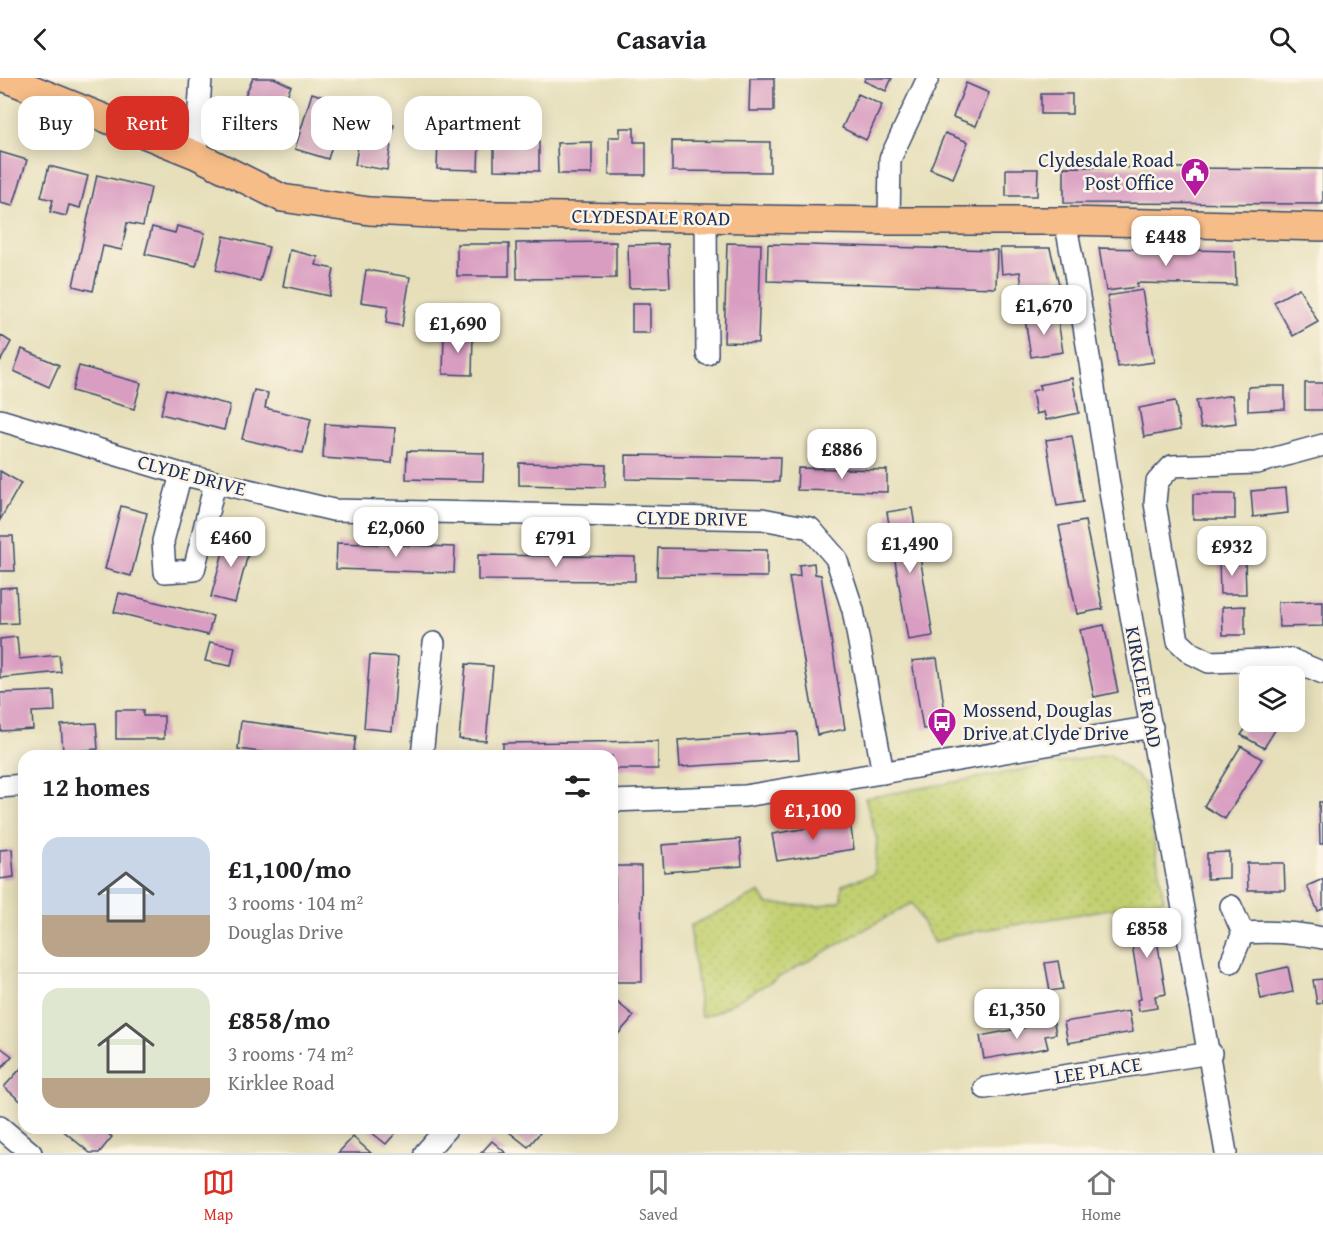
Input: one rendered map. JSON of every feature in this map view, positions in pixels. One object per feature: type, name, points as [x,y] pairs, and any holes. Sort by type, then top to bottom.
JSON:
[{"type":"main road","name":"CLYDESDALE ROAD","points":[[5,78],[196,155],[282,198],[369,211],[431,214],[889,221],[1065,221],[1323,227]]},
{"type":"street","points":[[196,155],[201,78]]},
{"type":"street","points":[[889,221],[890,159],[927,78]]},
{"type":"street","points":[[706,217],[707,354]]},
{"type":"street","name":"KIRKLEE ROAD","points":[[1065,221],[1083,312],[1130,610],[1227,1153]]},
{"type":"street","name":"CLYDE DRIVE","points":[[0,419],[181,474],[333,510],[762,519],[810,528],[836,558],[853,610],[883,773]]},
{"type":"street","points":[[1323,445],[1257,463],[1172,466],[1157,483],[1155,503],[1178,641],[1191,653],[1209,662],[1290,659],[1323,672]]},
{"type":"street","points":[[181,474],[163,541],[165,572],[194,570],[215,483]]},
{"type":"street","points":[[423,750],[434,643]]},
{"type":"street","points":[[618,801],[745,796],[1152,727]]},
{"type":"street","points":[[0,787],[18,786]]},
{"type":"street","points":[[1231,906],[1244,933],[1231,962]]},
{"type":"street","points":[[1244,933],[1288,932],[1323,938]]},
{"type":"street","name":"LEE PLACE","points":[[985,1088],[1210,1053]]},
{"type":"street","points":[[0,1127],[31,1153]]},
{"type":"street","points":[[425,1153],[442,1134]]},
{"type":"green space","points":[[1110,754],[1144,783],[1164,900],[954,935],[934,943],[912,903],[715,1013],[701,1017],[690,926],[760,892],[767,904],[819,906],[841,901],[842,885],[874,874],[877,840],[865,798]]},
{"type":"building","points":[[253,78],[274,78],[291,86],[287,96],[245,96]]},
{"type":"building","points":[[750,78],[774,78],[774,111],[749,111]]},
{"type":"building","points":[[865,78],[892,78],[886,91],[864,81]]},
{"type":"building","points":[[966,83],[989,93],[976,126],[953,117]]},
{"type":"building","points":[[858,94],[882,105],[866,140],[842,128]]},
{"type":"building","points":[[1041,94],[1072,94],[1072,114],[1041,114]]},
{"type":"building","points":[[311,96],[311,150],[331,150],[328,159],[298,150],[299,136]]},
{"type":"building","points":[[620,128],[634,128],[634,142],[646,142],[646,175],[609,175],[609,137],[620,137]]},
{"type":"building","points":[[945,133],[968,142],[953,178],[930,169]]},
{"type":"building","points":[[672,141],[770,142],[770,172],[672,171]]},
{"type":"building","points":[[592,142],[592,174],[558,174],[557,143]]},
{"type":"building","points":[[357,150],[390,150],[387,170],[355,165]]},
{"type":"building","points":[[438,150],[479,150],[478,170],[437,169]]},
{"type":"building","points":[[494,150],[539,150],[539,171],[494,170]]},
{"type":"building","points":[[0,152],[27,160],[13,206],[0,203]]},
{"type":"building","points":[[49,166],[88,176],[80,208],[69,205],[66,216],[50,212],[53,200],[41,197]]},
{"type":"building","points":[[1064,167],[1323,169],[1323,204],[1064,203]]},
{"type":"building","points":[[1006,169],[1038,169],[1037,196],[1006,196]]},
{"type":"building","points":[[97,175],[151,188],[143,226],[127,223],[122,250],[103,246],[93,291],[73,286]]},
{"type":"building","points":[[177,226],[205,233],[196,266],[145,254],[152,227],[175,233]]},
{"type":"building","points":[[224,236],[269,247],[260,281],[216,270]]},
{"type":"building","points":[[616,242],[616,278],[517,279],[516,243]]},
{"type":"building","points":[[727,243],[761,244],[758,343],[724,342]]},
{"type":"building","points":[[457,244],[509,244],[509,276],[457,276]]},
{"type":"building","points":[[668,244],[670,287],[629,288],[628,245]]},
{"type":"building","points":[[768,244],[997,250],[996,288],[767,281]]},
{"type":"building","points":[[1000,248],[1050,248],[1059,284],[1022,287],[1020,272],[1002,274]]},
{"type":"building","points":[[1099,248],[1235,251],[1236,285],[1137,283],[1137,287],[1106,291]]},
{"type":"building","points":[[290,250],[318,257],[316,265],[334,269],[329,296],[283,286]]},
{"type":"building","points":[[366,270],[410,277],[402,326],[386,323],[388,306],[361,302]]},
{"type":"building","points":[[1299,288],[1318,322],[1293,336],[1274,302]]},
{"type":"building","points":[[1142,290],[1154,362],[1118,367],[1107,296]]},
{"type":"building","points":[[632,304],[650,304],[650,333],[632,333]]},
{"type":"building","points":[[1057,314],[1063,352],[1031,357],[1025,319]]},
{"type":"building","points":[[444,334],[473,335],[472,375],[443,374]]},
{"type":"building","points":[[0,335],[11,342],[0,362]]},
{"type":"building","points":[[22,349],[59,365],[49,387],[14,371]]},
{"type":"building","points":[[79,366],[141,383],[134,409],[72,391]]},
{"type":"building","points":[[1072,378],[1079,413],[1046,420],[1044,412],[1036,414],[1032,391],[1040,389],[1039,385]]},
{"type":"building","points":[[1305,383],[1323,383],[1323,410],[1305,410]]},
{"type":"building","points":[[1285,386],[1285,409],[1248,411],[1248,387]]},
{"type":"building","points":[[167,389],[230,405],[224,430],[161,414]]},
{"type":"building","points":[[254,390],[268,393],[265,408],[311,419],[303,453],[242,439]]},
{"type":"building","points":[[1232,395],[1236,423],[1201,428],[1196,401]]},
{"type":"building","points":[[1175,401],[1180,430],[1144,437],[1139,408]]},
{"type":"building","points":[[325,424],[395,428],[392,463],[323,458]]},
{"type":"building","points":[[1072,436],[1083,502],[1057,506],[1046,440]]},
{"type":"building","points":[[407,451],[484,453],[483,481],[406,479]]},
{"type":"building","points":[[626,455],[780,457],[779,482],[626,479]]},
{"type":"building","points":[[519,463],[606,465],[605,487],[519,485]]},
{"type":"building","points":[[798,468],[887,470],[887,492],[797,490]]},
{"type":"building","points":[[0,471],[21,483],[0,520]]},
{"type":"building","points":[[1286,488],[1288,513],[1253,517],[1251,491]]},
{"type":"building","points":[[1193,494],[1235,494],[1235,519],[1193,519]]},
{"type":"building","points":[[121,506],[147,513],[131,576],[105,569]]},
{"type":"building","points":[[912,508],[933,636],[908,640],[887,512]]},
{"type":"building","points":[[1085,521],[1103,609],[1077,614],[1059,526]]},
{"type":"building","points":[[228,533],[252,539],[235,603],[211,597]]},
{"type":"building","points":[[0,536],[13,536],[15,571],[0,571]]},
{"type":"building","points":[[337,543],[455,547],[454,573],[336,569]]},
{"type":"building","points":[[658,548],[767,550],[767,577],[657,576]]},
{"type":"building","points":[[478,555],[635,557],[635,581],[478,580]]},
{"type":"building","points":[[1219,559],[1245,559],[1246,594],[1220,594]]},
{"type":"building","points":[[814,563],[815,574],[821,575],[845,729],[817,735],[789,577],[800,576],[799,565]]},
{"type":"building","points":[[16,587],[18,623],[0,624],[0,588]]},
{"type":"building","points":[[119,593],[213,616],[208,635],[114,612]]},
{"type":"building","points":[[1323,601],[1323,626],[1279,627],[1278,602]]},
{"type":"building","points":[[1245,606],[1245,635],[1223,635],[1222,607]]},
{"type":"building","points":[[1104,625],[1118,692],[1094,697],[1080,630]]},
{"type":"building","points":[[17,637],[19,659],[59,655],[61,672],[0,678],[0,639]]},
{"type":"building","points":[[210,642],[235,647],[231,666],[205,661]]},
{"type":"building","points":[[370,655],[398,657],[392,731],[364,728]]},
{"type":"building","points":[[937,658],[947,726],[923,729],[912,661]]},
{"type":"building","points":[[466,664],[493,666],[486,741],[459,739]]},
{"type":"building","points":[[54,691],[55,711],[32,712],[33,729],[1,731],[0,693]]},
{"type":"building","points":[[116,710],[143,710],[143,716],[164,716],[164,739],[116,739]]},
{"type":"building","points":[[241,721],[356,736],[354,750],[238,749]]},
{"type":"building","points":[[96,723],[98,749],[63,750],[61,725]]},
{"type":"building","points":[[797,732],[799,759],[680,767],[678,740]]},
{"type":"building","points":[[1243,732],[1274,732],[1264,748],[1241,735]]},
{"type":"building","points":[[658,741],[658,769],[618,769],[618,750],[503,750],[503,743]]},
{"type":"building","points":[[1241,746],[1262,759],[1225,819],[1204,806]]},
{"type":"building","points":[[1319,802],[1323,802],[1323,844],[1320,844]]},
{"type":"building","points":[[850,821],[854,849],[777,861],[772,834]]},
{"type":"building","points":[[740,839],[742,866],[664,872],[662,845]]},
{"type":"building","points":[[12,849],[14,877],[0,879],[0,850]]},
{"type":"building","points":[[1229,852],[1229,878],[1207,879],[1207,853]]},
{"type":"building","points":[[1247,863],[1284,863],[1285,890],[1248,890]]},
{"type":"building","points":[[618,866],[641,866],[642,982],[618,982]]},
{"type":"building","points":[[1323,879],[1323,909],[1318,911],[1307,886]]},
{"type":"building","points":[[1152,910],[1166,994],[1155,996],[1157,1008],[1139,1011],[1137,1000],[1141,999],[1127,914]]},
{"type":"building","points":[[1058,961],[1063,989],[1050,991],[1045,963]]},
{"type":"building","points":[[1288,967],[1293,992],[1261,999],[1256,974]]},
{"type":"building","points":[[1323,979],[1323,1003],[1317,1004],[1313,980]]},
{"type":"building","points":[[618,1003],[634,1016],[618,1034]]},
{"type":"building","points":[[1129,1011],[1133,1032],[1068,1043],[1064,1022]]},
{"type":"building","points":[[1053,1018],[1056,1034],[1045,1036],[1048,1048],[984,1059],[980,1036],[1044,1024],[1043,1020]]},
{"type":"building","points":[[0,1047],[12,1056],[0,1070]]},
{"type":"building","points":[[18,1072],[18,1099],[4,1087]]},
{"type":"building","points":[[67,1134],[108,1134],[112,1137],[99,1153],[90,1153]]},
{"type":"building","points":[[374,1134],[395,1134],[386,1144]]},
{"type":"building","points":[[512,1134],[539,1134],[528,1147]]},
{"type":"building","points":[[353,1137],[371,1153],[338,1153]]},
{"type":"building","points":[[492,1141],[506,1153],[481,1153]]},
{"type":"place","name":"Clydesdale Road Post Office","points":[[1195,198]]},
{"type":"place","name":"Mossend, Douglas Drive at Clyde Drive","points":[[942,748]]}]
